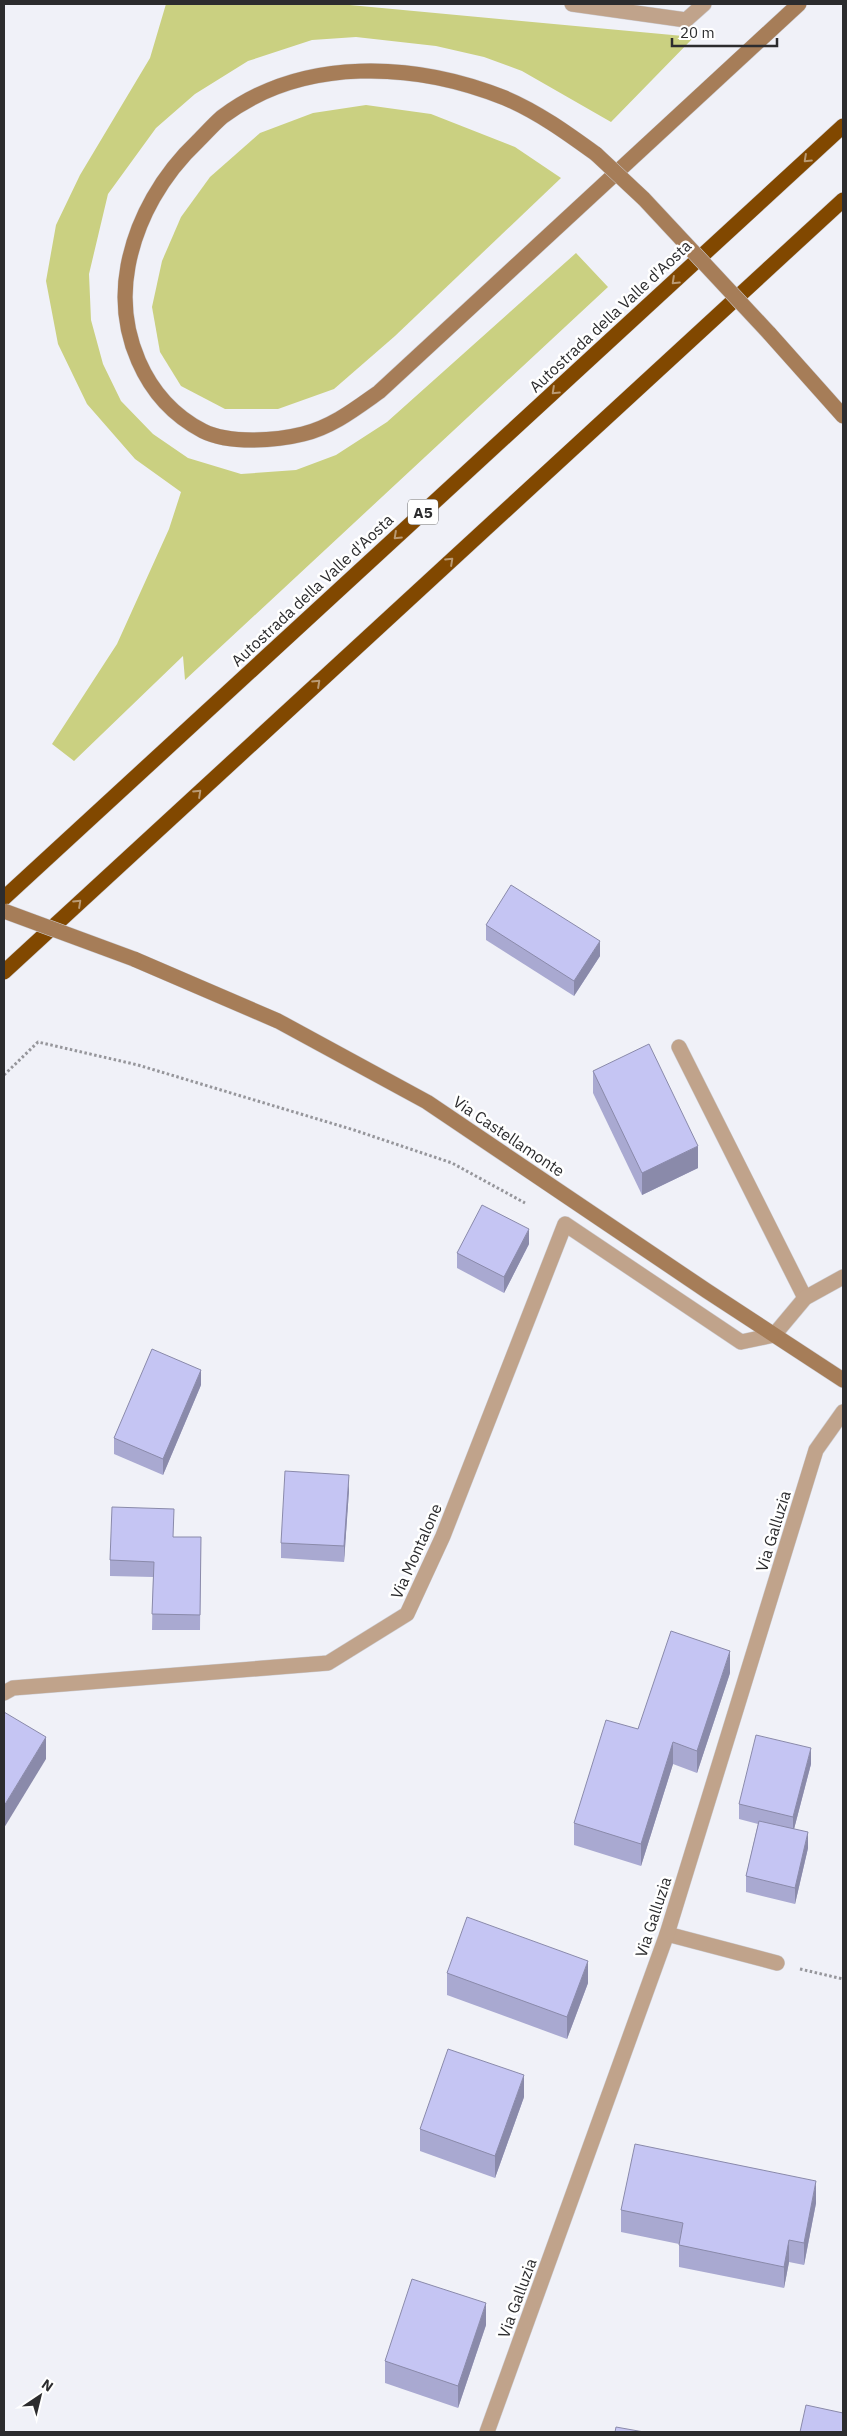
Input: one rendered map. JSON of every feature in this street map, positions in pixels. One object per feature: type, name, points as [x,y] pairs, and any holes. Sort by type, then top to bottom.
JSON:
[{"type":"highway","name":"Autostrada della Valle d'Aosta","points":[[4,898],[843,126]]},
{"type":"highway","points":[[4,972],[843,200]]},
{"type":"main road","points":[[798,4],[379,392],[340,420],[306,434],[269,441],[238,439],[204,432],[173,409],[151,383],[134,354],[125,311],[128,266],[141,222],[160,185],[188,150],[222,118],[264,94],[290,83],[330,73],[369,70],[414,74],[461,84],[506,99],[549,121],[596,154],[644,199],[769,333],[843,416]]},
{"type":"main road","name":"Via Castellamonte","points":[[4,911],[134,959],[278,1021],[427,1102],[843,1380]]},
{"type":"street","points":[[572,4],[686,20],[704,4]]},
{"type":"street","points":[[679,1047],[805,1298]]},
{"type":"street","points":[[566,1224],[741,1342],[774,1335],[805,1298],[843,1277]]},
{"type":"street","name":"Via Montalone","points":[[4,1692],[13,1688],[328,1663],[407,1614],[443,1536],[566,1224]]},
{"type":"street","name":"Via Galluzia","points":[[487,2432],[667,1934],[816,1450],[843,1412]]},
{"type":"street","points":[[667,1934],[777,1963]]},
{"type":"path","points":[[4,1074],[38,1042],[138,1065],[354,1130],[452,1163],[566,1224]]},
{"type":"path","points":[[777,1963],[843,1979]]},
{"type":"green space","points":[[166,4],[339,4],[694,37],[611,122],[522,71],[484,57],[436,46],[356,37],[312,40],[248,61],[195,94],[156,128],[108,194],[89,274],[91,320],[103,364],[121,401],[153,434],[188,458],[241,474],[296,470],[336,455],[387,422],[576,253],[608,287],[185,680],[183,656],[74,761],[52,744],[117,644],[169,529],[181,492],[135,459],[87,404],[58,344],[46,281],[56,225],[80,175],[150,58]]},
{"type":"green space","points":[[366,105],[431,114],[515,147],[561,178],[395,336],[334,389],[278,409],[225,409],[181,386],[160,352],[152,307],[162,261],[181,217],[210,177],[260,133],[313,113]]},
{"type":"building","points":[[511,885],[600,941],[574,981],[486,925]]},
{"type":"building","points":[[649,1044],[698,1146],[642,1173],[593,1071]]},
{"type":"building","points":[[482,1205],[529,1229],[504,1277],[457,1253]]},
{"type":"building","points":[[152,1349],[201,1370],[163,1459],[114,1438]]},
{"type":"building","points":[[285,1471],[349,1475],[344,1546],[281,1543]]},
{"type":"building","points":[[112,1507],[174,1509],[173,1537],[201,1537],[200,1615],[152,1614],[154,1562],[110,1560]]},
{"type":"building","points":[[671,1631],[730,1651],[697,1751],[673,1742],[641,1844],[574,1823],[606,1720],[638,1729]]},
{"type":"building","points":[[4,1712],[46,1737],[4,1806]]},
{"type":"building","points":[[756,1735],[811,1748],[793,1817],[739,1804]]},
{"type":"building","points":[[759,1821],[808,1832],[795,1888],[746,1876]]},
{"type":"building","points":[[467,1917],[588,1961],[567,2017],[447,1973]]},
{"type":"building","points":[[448,2049],[524,2075],[495,2156],[420,2129]]},
{"type":"building","points":[[635,2144],[816,2181],[804,2243],[789,2240],[784,2267],[679,2245],[683,2223],[621,2210]]},
{"type":"building","points":[[412,2279],[486,2303],[458,2386],[385,2361]]},
{"type":"building","points":[[806,2405],[843,2413],[843,2432],[800,2432]]},
{"type":"building","points":[[616,2427],[644,2432],[615,2432]]}]
